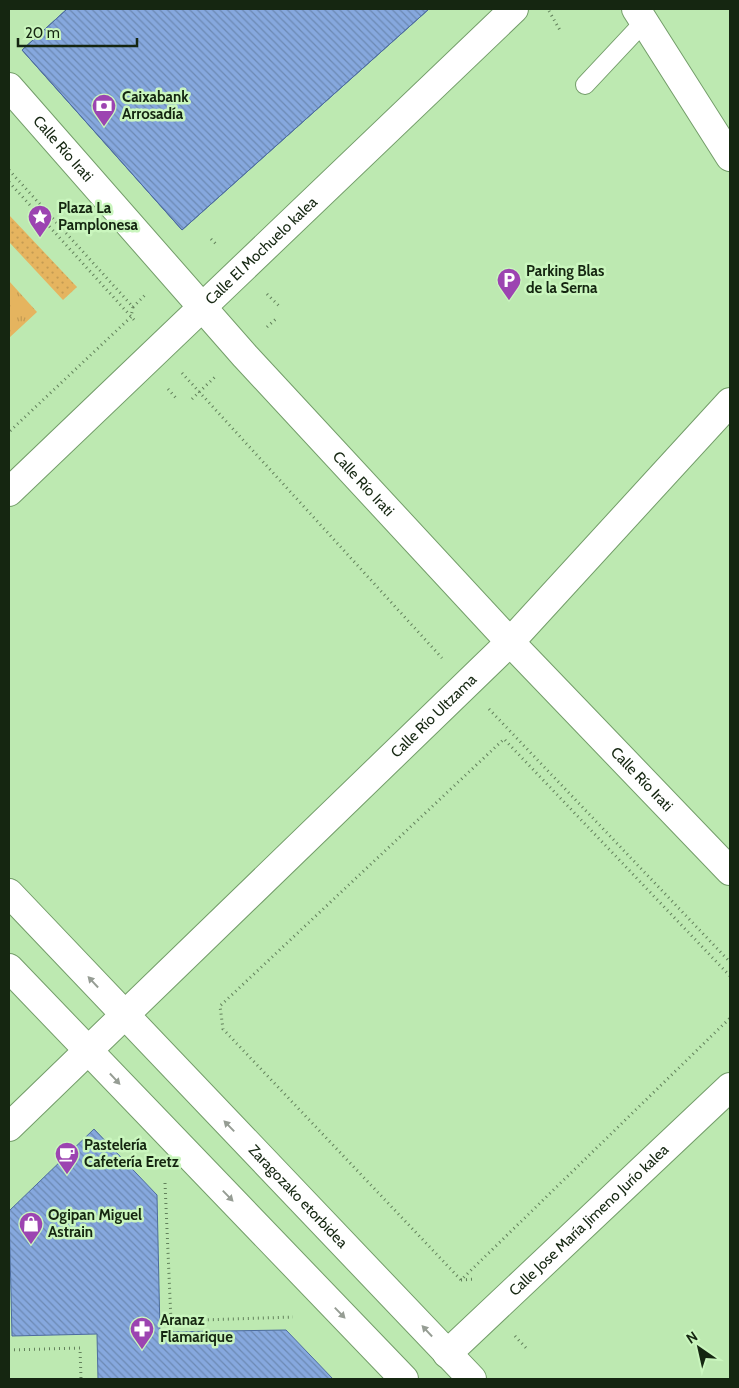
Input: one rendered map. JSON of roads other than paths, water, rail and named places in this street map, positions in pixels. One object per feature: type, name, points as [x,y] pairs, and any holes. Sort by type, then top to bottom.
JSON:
[{"type":"street","name":"Calle El Mochuelo kalea","points":[[9,492],[514,9]]},
{"type":"street","points":[[640,15],[730,157]]},
{"type":"street","name":"Calle Río Irati","points":[[9,87],[202,308],[510,642],[730,871]]},
{"type":"street","name":"Calle Río Ultzama","points":[[123,1014],[510,642],[730,402]]},
{"type":"street","name":"Zaragozako etorbidea","points":[[9,893],[472,1379]]},
{"type":"street","points":[[9,968],[404,1379]]},
{"type":"street","points":[[9,1127],[123,1014]]},
{"type":"street","name":"Calle Jose María Jimeno Jurío kalea","points":[[447,1354],[730,1087]]},
{"type":"lane","points":[[585,85],[640,15]]},
{"type":"place","name":"Caixabank Arrosadía","points":[[104,127]]},
{"type":"place","name":"Plaza La Pamplonesa","points":[[40,238]]},
{"type":"place","name":"Parking Blas de la Serna","points":[[509,301]]},
{"type":"place","name":"Pastelería Cafetería Eretz","points":[[67,1175]]},
{"type":"place","name":"Ogipan Miguel Astrain","points":[[31,1245]]},
{"type":"place","name":"Aranaz Flamarique","points":[[142,1350]]}]
